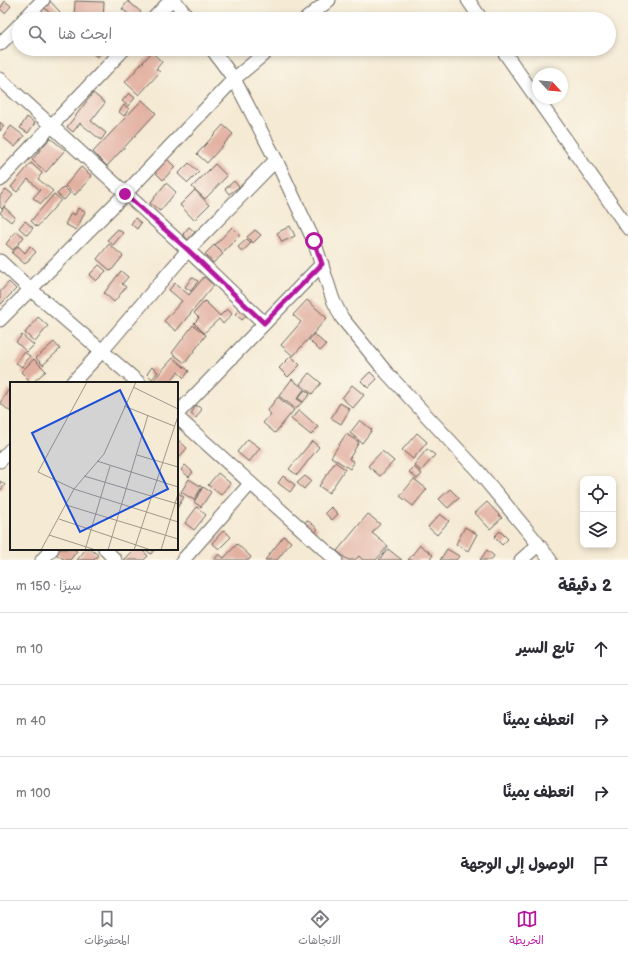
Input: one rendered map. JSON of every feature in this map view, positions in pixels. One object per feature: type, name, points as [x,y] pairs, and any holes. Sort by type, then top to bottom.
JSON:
[{"type":"street","points":[[31,12],[43,0]]},
{"type":"street","points":[[160,12],[171,0]]},
{"type":"street","points":[[174,0],[183,12]]},
{"type":"street","points":[[314,12],[329,0]]},
{"type":"street","points":[[468,0],[476,12]]},
{"type":"street","points":[[0,44],[12,32]]},
{"type":"street","points":[[0,180],[117,56]]},
{"type":"street","points":[[217,56],[234,79],[276,160],[314,241],[333,300],[342,318],[386,372],[478,471],[550,560]]},
{"type":"street","points":[[0,320],[125,194],[234,79],[262,56]]},
{"type":"street","points":[[507,56],[628,228]]},
{"type":"street","points":[[0,79],[188,250],[264,323]]},
{"type":"street","points":[[73,382],[102,351],[188,250],[276,160]]},
{"type":"street","points":[[0,261],[30,289],[138,382]]},
{"type":"street","points":[[178,413],[322,264]]},
{"type":"street","points":[[178,418],[336,560]]},
{"type":"street","points":[[183,560],[250,484]]},
{"type":"street","points":[[521,560],[538,545]]},
{"type":"street","points":[[42,560],[51,550]]},
{"type":"street","points":[[106,550],[115,560]]},
{"type":"building","points":[[5,1],[11,6],[5,13],[0,9]]},
{"type":"building","points":[[50,1],[60,12],[49,12],[44,7]]},
{"type":"building","points":[[75,1],[104,2],[103,12],[74,12]]},
{"type":"building","points":[[128,1],[141,12],[126,12],[122,9]]},
{"type":"building","points":[[148,56],[156,56],[162,62],[156,69],[160,72],[139,95],[125,82]]},
{"type":"building","points":[[93,93],[105,103],[91,121],[106,133],[101,140],[80,123],[73,132],[67,127]]},
{"type":"building","points":[[129,93],[135,98],[128,106],[122,101]]},
{"type":"building","points":[[142,100],[156,113],[107,166],[93,152]]},
{"type":"building","points":[[124,105],[129,109],[124,116],[119,112]]},
{"type":"building","points":[[27,117],[35,123],[28,133],[20,128]]},
{"type":"building","points":[[0,122],[4,126],[0,131]]},
{"type":"building","points":[[223,125],[233,134],[207,163],[197,154]]},
{"type":"building","points":[[11,126],[24,136],[15,147],[3,137]]},
{"type":"building","points":[[50,138],[65,150],[46,172],[32,160]]},
{"type":"building","points":[[165,157],[175,167],[163,180],[153,170]]},
{"type":"building","points":[[31,163],[42,173],[38,179],[53,191],[41,204],[33,198],[40,190],[28,179],[17,192],[11,187]]},
{"type":"building","points":[[189,163],[199,172],[188,183],[178,174]]},
{"type":"building","points":[[215,164],[227,176],[205,199],[192,187]]},
{"type":"building","points":[[81,167],[92,176],[75,195],[65,186]]},
{"type":"building","points":[[234,181],[239,187],[229,194],[225,189]]},
{"type":"building","points":[[166,183],[176,192],[160,211],[150,203]]},
{"type":"building","points":[[64,187],[70,193],[64,200],[57,194]]},
{"type":"building","points":[[6,189],[13,195],[2,209],[0,207],[0,196]]},
{"type":"building","points":[[195,190],[209,205],[194,220],[180,205]]},
{"type":"building","points":[[54,194],[61,200],[37,227],[31,221]]},
{"type":"building","points":[[4,207],[15,217],[11,222],[0,213]]},
{"type":"building","points":[[78,208],[85,212],[76,230],[65,224],[71,213],[75,215]]},
{"type":"building","points":[[135,218],[141,223],[137,229],[131,224]]},
{"type":"building","points":[[25,221],[33,228],[27,235],[19,228]]},
{"type":"building","points":[[290,226],[295,236],[282,242],[277,233]]},
{"type":"building","points":[[189,227],[195,232],[188,240],[183,234]]},
{"type":"building","points":[[232,227],[240,235],[223,252],[215,245]]},
{"type":"building","points":[[118,229],[123,233],[113,245],[107,240]]},
{"type":"building","points":[[255,230],[261,235],[253,243],[247,237]]},
{"type":"building","points":[[16,231],[24,237],[13,250],[6,244]]},
{"type":"building","points":[[247,239],[251,243],[242,252],[238,247]]},
{"type":"building","points":[[109,244],[123,256],[111,271],[97,259]]},
{"type":"building","points":[[214,245],[223,254],[213,263],[205,254]]},
{"type":"building","points":[[18,246],[25,253],[30,246],[36,252],[25,264],[12,253]]},
{"type":"building","points":[[99,265],[106,271],[96,281],[89,275]]},
{"type":"building","points":[[121,271],[128,277],[122,284],[126,287],[114,302],[104,293]]},
{"type":"building","points":[[192,277],[198,281],[191,291],[185,287]]},
{"type":"building","points":[[204,277],[214,285],[176,331],[164,321],[182,301],[169,290],[175,283],[189,295]]},
{"type":"building","points":[[9,282],[16,289],[0,305],[0,292]]},
{"type":"building","points":[[307,300],[327,318],[293,356],[281,345],[301,322],[293,315]]},
{"type":"building","points":[[205,301],[220,316],[227,309],[232,314],[223,324],[219,319],[204,333],[194,323],[199,318],[194,313]]},
{"type":"building","points":[[240,309],[247,314],[242,320],[235,314]]},
{"type":"building","points":[[38,317],[48,326],[35,342],[25,333]]},
{"type":"building","points":[[193,325],[206,335],[185,363],[172,353]]},
{"type":"building","points":[[314,334],[326,345],[320,351],[309,340]]},
{"type":"building","points":[[22,335],[34,345],[27,352],[16,342]]},
{"type":"building","points":[[54,342],[60,349],[43,365],[36,358]]},
{"type":"building","points":[[24,352],[30,356],[22,367],[16,363]]},
{"type":"building","points":[[291,356],[300,365],[288,377],[279,368]]},
{"type":"building","points":[[173,358],[189,371],[184,378],[178,372],[170,382],[152,382]]},
{"type":"building","points":[[34,359],[46,371],[33,382],[31,382],[21,372]]},
{"type":"building","points":[[152,367],[158,372],[152,379],[147,374]]},
{"type":"building","points":[[370,372],[377,379],[368,388],[361,381]]},
{"type":"building","points":[[309,373],[321,383],[312,394],[300,384]]},
{"type":"building","points":[[292,379],[304,389],[297,399],[302,402],[296,409],[279,396]]},
{"type":"building","points":[[352,385],[364,395],[353,408],[342,398]]},
{"type":"building","points":[[9,389],[10,390],[10,411],[0,403]]},
{"type":"building","points":[[305,390],[310,394],[303,402],[298,398]]},
{"type":"building","points":[[278,397],[294,410],[275,433],[263,423],[271,414],[267,411]]},
{"type":"building","points":[[340,403],[350,409],[341,424],[331,418]]},
{"type":"building","points":[[196,405],[202,409],[196,418],[191,414]]},
{"type":"building","points":[[299,410],[318,427],[311,435],[291,419]]},
{"type":"building","points":[[360,420],[372,430],[362,443],[350,433]]},
{"type":"building","points":[[417,433],[427,442],[413,459],[402,450]]},
{"type":"building","points":[[346,434],[359,442],[349,459],[354,462],[350,469],[331,457]]},
{"type":"building","points":[[248,439],[260,448],[249,462],[237,452]]},
{"type":"building","points":[[178,440],[187,448],[178,459]]},
{"type":"building","points":[[312,441],[319,447],[297,475],[289,469]]},
{"type":"building","points":[[427,449],[435,455],[421,471],[414,465]]},
{"type":"building","points":[[382,451],[394,461],[380,476],[368,466]]},
{"type":"building","points":[[335,462],[345,469],[329,493],[319,486]]},
{"type":"building","points":[[185,465],[193,472],[189,477],[181,470]]},
{"type":"building","points":[[414,467],[422,474],[417,479],[409,472]]},
{"type":"building","points":[[218,473],[230,483],[221,495],[208,485]]},
{"type":"building","points":[[283,476],[295,485],[290,492],[278,483]]},
{"type":"building","points":[[305,476],[311,481],[304,489],[297,483]]},
{"type":"building","points":[[189,479],[202,487],[194,500],[181,492]]},
{"type":"building","points":[[414,479],[427,489],[413,506],[400,496]]},
{"type":"building","points":[[0,481],[5,485],[0,491]]},
{"type":"building","points":[[203,487],[211,492],[201,507],[194,502]]},
{"type":"building","points":[[450,489],[459,498],[448,508],[439,499]]},
{"type":"building","points":[[178,493],[184,497],[178,506]]},
{"type":"building","points":[[487,502],[502,518],[490,529],[475,513]]},
{"type":"building","points":[[197,507],[206,515],[194,530],[185,523]]},
{"type":"building","points":[[331,507],[338,514],[332,520],[325,513]]},
{"type":"building","points":[[368,514],[380,524],[372,533],[388,546],[376,560],[363,560],[359,556],[355,560],[348,560],[337,551]]},
{"type":"building","points":[[440,514],[449,521],[437,535],[428,527]]},
{"type":"building","points":[[307,520],[318,529],[312,536],[301,527]]},
{"type":"building","points":[[465,527],[477,534],[468,551],[456,544]]},
{"type":"building","points":[[224,530],[231,537],[219,549],[212,543]]},
{"type":"building","points":[[500,531],[508,539],[502,545],[494,537]]},
{"type":"building","points":[[284,536],[291,542],[277,560],[265,560]]},
{"type":"building","points":[[237,544],[251,557],[249,560],[214,560],[219,554],[224,558]]},
{"type":"building","points":[[420,545],[433,555],[429,560],[408,560]]},
{"type":"building","points":[[388,549],[402,560],[379,560]]},
{"type":"building","points":[[447,549],[459,556],[456,560],[440,560]]},
{"type":"building","points":[[59,550],[77,551],[70,560],[65,560],[56,554]]},
{"type":"building","points":[[85,550],[91,550],[98,555],[94,560],[77,560]]},
{"type":"building","points":[[134,550],[142,550],[148,556],[144,560],[124,560]]},
{"type":"building","points":[[146,550],[154,550],[151,554]]},
{"type":"building","points":[[487,550],[494,556],[491,560],[480,560]]},
{"type":"route","points":[[125,194],[188,250],[264,323],[322,264],[314,241]]}]
